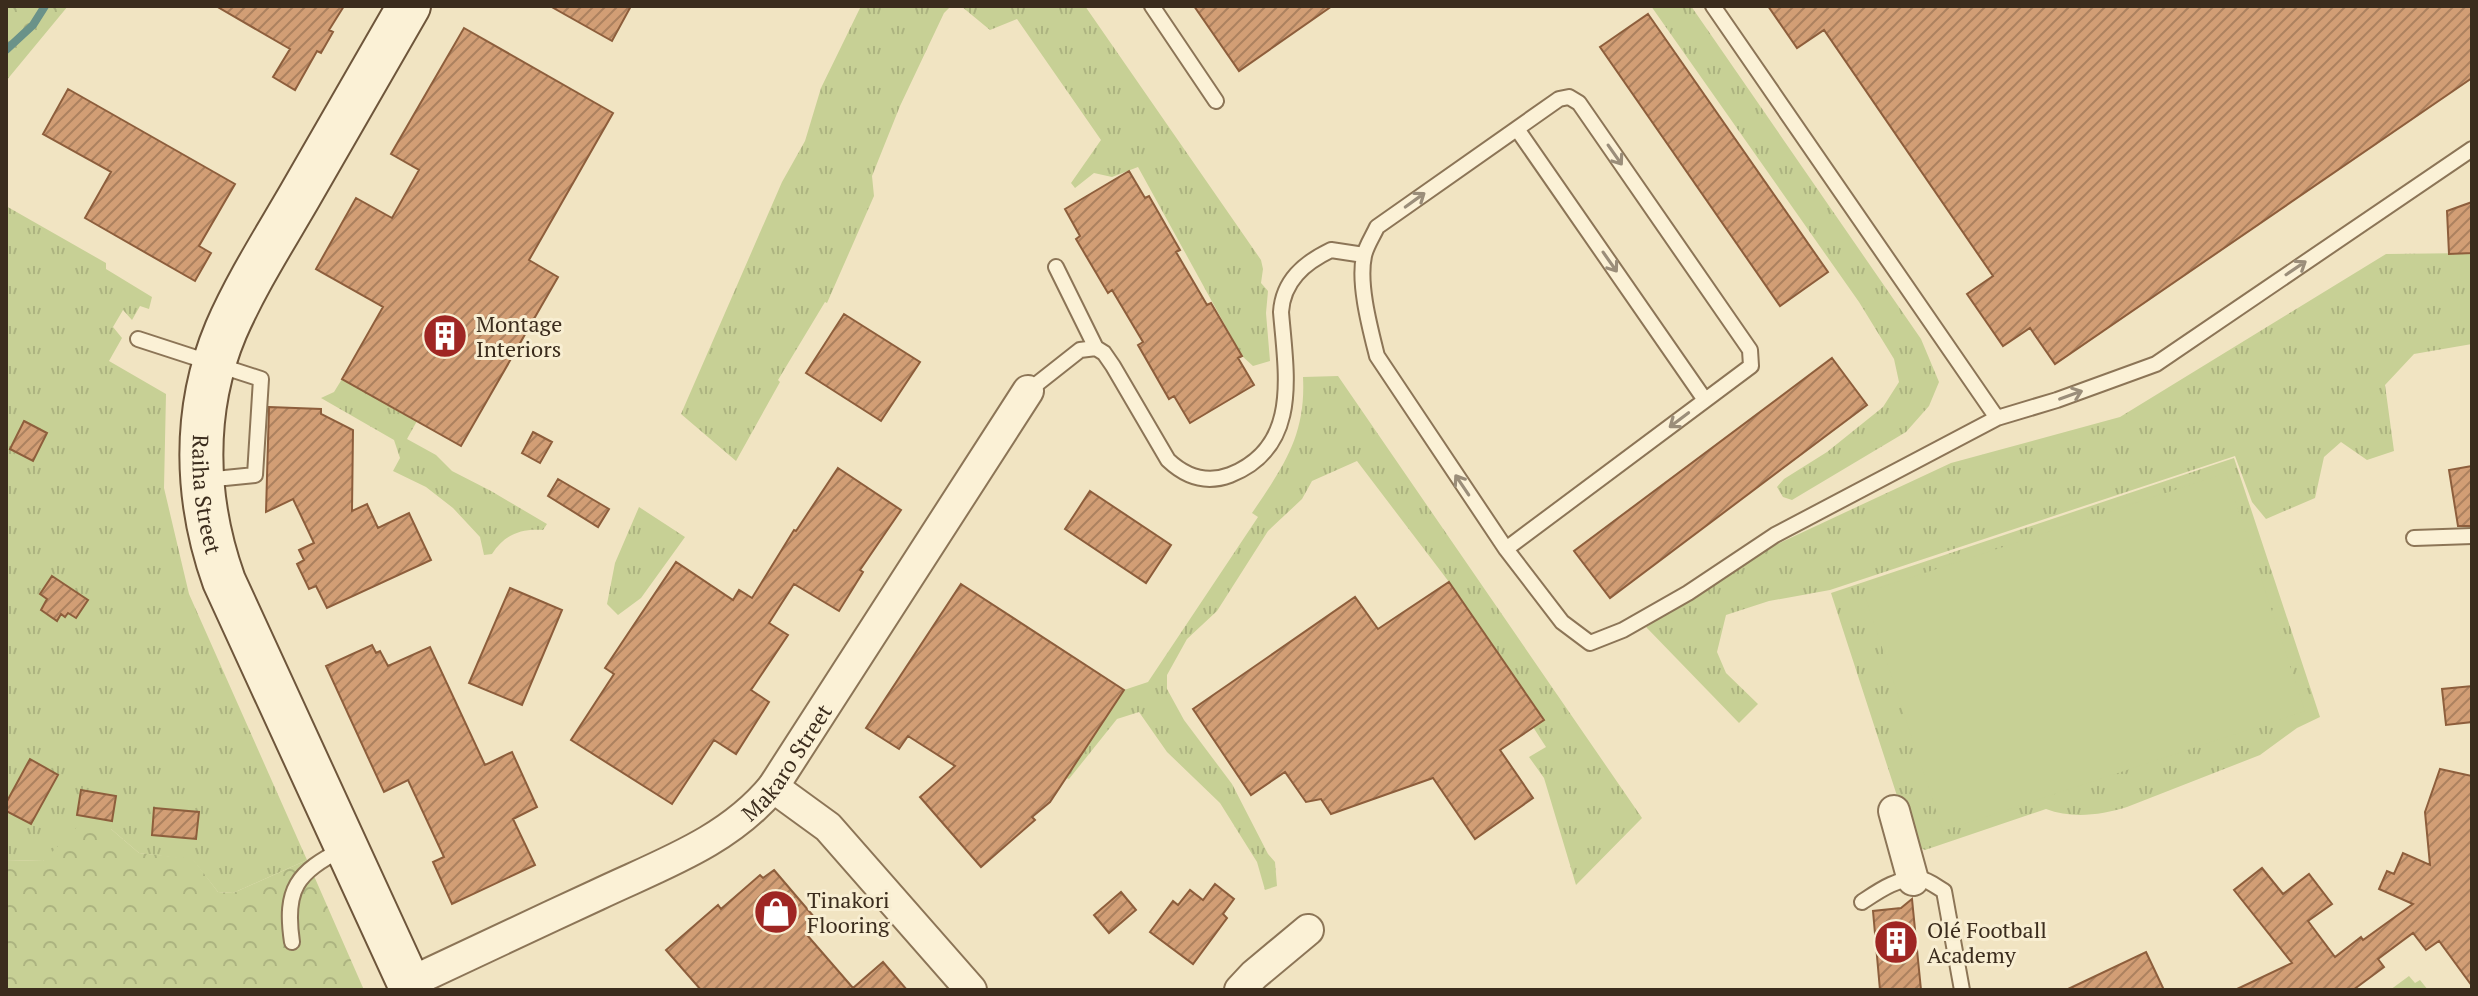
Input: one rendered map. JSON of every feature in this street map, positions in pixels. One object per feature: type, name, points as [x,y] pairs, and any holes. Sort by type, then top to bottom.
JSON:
[{"type":"main road","name":"Raiha Street","points":[[409,6],[253,277],[226,331],[213,364],[202,430],[202,480],[209,534],[224,581],[410,987]]},
{"type":"street","name":"Makaro Street","points":[[410,987],[705,843],[741,821],[773,787],[1028,391]]},
{"type":"street","points":[[773,787],[828,827],[971,990]]},
{"type":"street","points":[[1894,811],[1913,880]]},
{"type":"street","points":[[1240,990],[1308,930]]},
{"type":"lane","points":[[1152,6],[1216,101]]},
{"type":"lane","points":[[1713,6],[1997,418]]},
{"type":"lane","points":[[1506,549],[1751,366],[1750,350],[1579,103],[1569,97],[1559,99],[1377,227],[1364,255],[1363,284],[1377,356],[1506,549],[1562,622],[1590,643],[1623,630],[1688,593],[1775,535],[1997,418],[2156,364],[2472,149]]},
{"type":"lane","points":[[1517,129],[1705,400]]},
{"type":"lane","points":[[1056,267],[1096,348],[1113,366],[1168,460],[1181,472],[1197,479],[1220,479],[1260,458],[1274,442],[1286,406],[1281,312],[1286,288],[1305,266],[1331,250],[1364,255]]},
{"type":"lane","points":[[138,339],[261,379],[255,475],[202,480]]},
{"type":"lane","points":[[1028,391],[1080,350],[1096,348]]},
{"type":"lane","points":[[2414,538],[2472,536]]},
{"type":"lane","points":[[292,942],[289,909],[292,892],[300,878],[318,862],[347,847]]},
{"type":"lane","points":[[1862,902],[1889,884],[1913,880],[1923,879],[1944,891],[1962,990]]},
{"type":"green space","points":[[6,6],[68,6],[6,81]]},
{"type":"green space","points":[[861,6],[951,6],[944,13],[900,106],[872,176],[874,196],[827,303],[778,380],[780,382],[736,461],[681,414],[782,182],[805,141],[821,88]]},
{"type":"green space","points":[[961,6],[1085,6],[1261,260],[1261,283],[1268,291],[1266,313],[1270,361],[1253,366],[1242,356],[1138,167],[1112,177],[1094,173],[1075,188],[1071,183],[1101,140],[1017,19],[990,30]]},
{"type":"green space","points":[[1651,6],[1691,6],[1921,339],[1939,382],[1929,406],[1906,432],[1792,500],[1783,497],[1777,487],[1883,407],[1899,382],[1894,359],[1859,302]]},
{"type":"green space","points":[[6,206],[106,263],[106,269],[152,297],[149,309],[140,306],[132,320],[123,310],[113,327],[122,338],[109,361],[166,394],[164,488],[189,594],[307,860],[233,893],[218,892],[193,860],[139,853],[111,829],[43,861],[6,860]]},
{"type":"green space","points":[[2472,253],[2472,344],[2414,354],[2385,385],[2394,451],[2367,460],[2341,442],[2324,457],[2315,498],[2266,519],[2252,502],[2235,456],[1830,590],[1769,601],[1726,615],[1717,652],[1726,673],[1758,704],[1739,723],[1646,627],[1758,553],[1951,463],[2120,417],[2386,254]]},
{"type":"green space","points":[[1338,376],[1642,818],[1576,885],[1544,778],[1529,757],[1546,747],[1533,727],[1543,720],[1449,582],[1357,461],[1312,481],[1302,499],[1268,531],[1217,611],[1187,639],[1167,675],[1167,689],[1184,720],[1232,784],[1275,862],[1277,886],[1265,890],[1257,862],[1220,803],[1167,752],[1139,712],[1117,719],[1069,779],[1066,778],[1124,690],[1148,682],[1258,517],[1252,513],[1283,465],[1297,433],[1303,377]]},
{"type":"green space","points":[[342,379],[417,421],[407,439],[436,455],[452,471],[547,524],[543,530],[514,534],[492,554],[484,555],[480,537],[453,508],[426,487],[393,471],[400,458],[394,440],[321,398],[334,392]]},
{"type":"green space","points":[[2234,458],[2320,717],[2297,728],[2260,755],[2127,807],[2086,815],[2046,809],[1925,850],[1913,845],[1831,593]]},
{"type":"green space","points":[[2226,473],[2305,711],[1943,831],[1864,593]]},
{"type":"green space","points":[[639,507],[685,537],[641,598],[618,615],[607,604],[615,563]]},
{"type":"green space","points":[[81,823],[111,829],[139,853],[193,859],[218,892],[233,893],[307,860],[364,990],[6,990],[6,860],[43,861]]},
{"type":"green space","points":[[2409,976],[2415,983],[2420,980],[2428,990],[2390,990]]},
{"type":"building","points":[[216,6],[344,6],[329,30],[333,32],[321,53],[317,51],[295,90],[273,77],[290,49]]},
{"type":"building","points":[[550,6],[631,6],[612,41]]},
{"type":"building","points":[[1194,6],[1332,6],[1239,71]]},
{"type":"building","points":[[1768,6],[2472,6],[2472,78],[2055,364],[2030,328],[2003,346],[1967,294],[1993,276],[1824,30],[1797,48]]},
{"type":"building","points":[[1648,14],[1828,272],[1780,306],[1600,47]]},
{"type":"building","points":[[464,28],[613,113],[529,260],[558,277],[461,446],[342,379],[383,307],[316,269],[356,198],[392,218],[419,170],[391,154]]},
{"type":"building","points":[[68,89],[235,184],[199,246],[211,253],[195,281],[85,218],[111,172],[43,134]]},
{"type":"building","points":[[1129,171],[1145,198],[1149,196],[1180,250],[1176,252],[1242,356],[1238,358],[1254,385],[1190,423],[1174,396],[1169,399],[1138,345],[1143,342],[1112,290],[1108,293],[1076,239],[1080,236],[1065,209]]},
{"type":"building","points":[[2472,202],[2472,253],[2449,254],[2447,211]]},
{"type":"building","points":[[844,314],[920,362],[881,421],[806,373]]},
{"type":"building","points":[[1832,358],[1867,405],[1610,598],[1574,551]]},
{"type":"building","points":[[269,407],[321,409],[321,414],[353,430],[352,511],[367,504],[378,528],[409,513],[431,560],[327,608],[316,586],[309,589],[297,564],[304,560],[299,550],[314,543],[293,499],[266,512]]},
{"type":"building","points":[[24,421],[47,433],[33,461],[10,449]]},
{"type":"building","points":[[533,432],[552,442],[540,463],[522,453]]},
{"type":"building","points":[[2472,466],[2472,526],[2458,526],[2449,470]]},
{"type":"building","points":[[838,468],[901,510],[860,570],[863,572],[839,611],[794,584],[769,623],[788,635],[751,690],[769,702],[736,754],[714,740],[672,804],[571,740],[614,674],[605,668],[676,562],[733,600],[739,590],[752,598],[794,530]]},
{"type":"building","points":[[558,479],[609,509],[598,527],[548,496]]},
{"type":"building","points":[[1090,491],[1171,545],[1146,583],[1065,529]]},
{"type":"building","points":[[52,576],[88,600],[76,618],[68,613],[65,617],[61,614],[57,621],[41,610],[47,599],[40,594]]},
{"type":"building","points":[[1449,582],[1544,720],[1500,750],[1533,798],[1475,839],[1433,778],[1331,814],[1321,799],[1306,802],[1285,772],[1251,795],[1193,709],[1355,597],[1378,629]]},
{"type":"building","points":[[961,584],[1124,690],[1050,802],[1032,817],[1035,820],[981,867],[920,797],[955,766],[908,736],[899,749],[866,728]]},
{"type":"building","points":[[510,588],[562,610],[522,705],[469,683]]},
{"type":"building","points":[[372,645],[376,653],[380,651],[388,666],[430,647],[485,765],[512,752],[537,807],[513,819],[535,865],[452,904],[433,862],[444,857],[408,780],[384,792],[326,666]]},
{"type":"building","points":[[2472,686],[2472,722],[2446,725],[2442,689]]},
{"type":"building","points":[[30,759],[58,775],[31,824],[6,811],[6,803]]},
{"type":"building","points":[[2440,769],[2472,776],[2472,986],[2439,941],[2426,950],[2413,933],[2378,959],[2384,967],[2353,990],[2235,990],[2292,963],[2234,890],[2262,868],[2283,894],[2309,874],[2332,904],[2308,921],[2335,957],[2413,904],[2379,889],[2387,871],[2394,874],[2403,853],[2430,865],[2425,812]]},
{"type":"building","points":[[81,790],[116,796],[112,821],[77,815]]},
{"type":"building","points":[[154,808],[199,812],[196,839],[152,835]]},
{"type":"building","points":[[774,870],[820,924],[807,935],[853,988],[883,962],[907,990],[701,990],[666,950],[718,905],[721,909],[760,875],[763,878]]},
{"type":"building","points":[[1215,884],[1234,899],[1223,914],[1227,918],[1193,964],[1150,932],[1173,901],[1178,905],[1190,890],[1203,900]]},
{"type":"building","points":[[1121,892],[1136,910],[1109,933],[1094,915]]},
{"type":"building","name":"Olé Football Academy","points":[[1912,899],[1921,990],[1880,990],[1873,911],[1901,908]]},
{"type":"building","points":[[2146,952],[2164,990],[2066,990]]},
{"type":"waterway","points":[[6,50],[33,25],[45,6]]},
{"type":"place","name":"Montage Interiors","points":[[445,336]]},
{"type":"place","name":"Tinakori Flooring","points":[[776,912]]},
{"type":"place","name":"Olé Football Academy","points":[[1896,942]]}]
